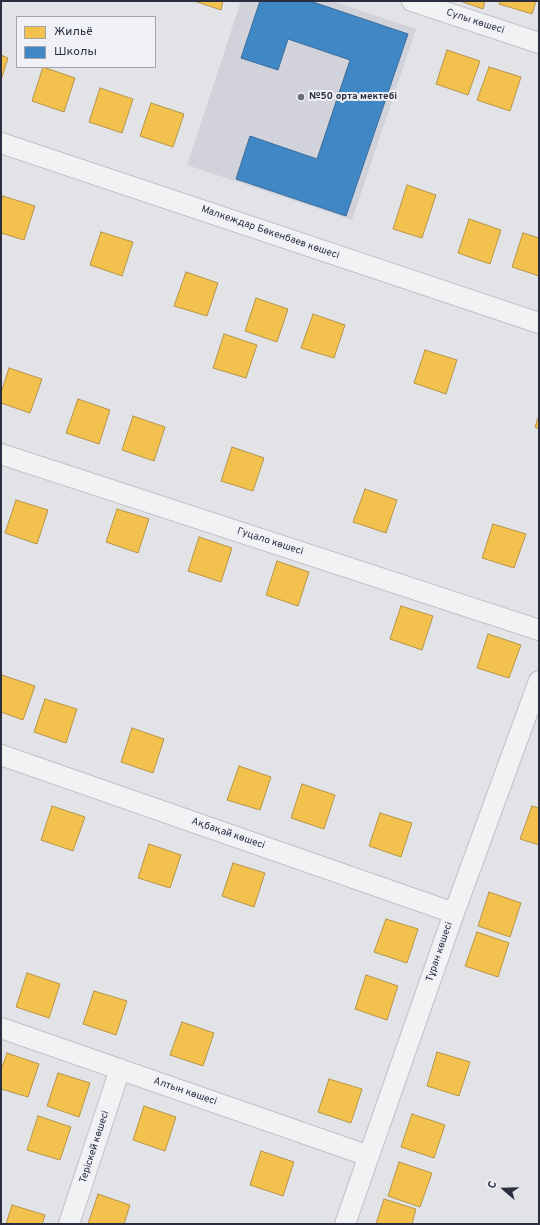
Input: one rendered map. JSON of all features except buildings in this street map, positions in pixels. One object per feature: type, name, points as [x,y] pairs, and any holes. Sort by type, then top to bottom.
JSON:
[{"type":"street","name":"Сулы көшесі","points":[[412,1],[539,43]]},
{"type":"street","name":"Малкеждар Бөкенбаев көшесі","points":[[1,143],[539,323]]},
{"type":"street","name":"Гуцало көшесі","points":[[1,454],[539,630]]},
{"type":"street","name":"Тұран көшесі","points":[[345,1224],[454,913],[539,681]]},
{"type":"street","name":"Ақбақай көшесі","points":[[1,755],[454,913]]},
{"type":"street","name":"Алтын көшесі","points":[[1,1028],[369,1156]]},
{"type":"street","name":"Теріскей көшесі","points":[[69,1224],[120,1069]]},
{"type":"shaded area","name":"№50 орта мектебі","points":[[241,1],[332,1],[416,29],[352,220],[187,165]]},
{"type":"place","name":"№50 орта мектебі","points":[[301,97]]}]
